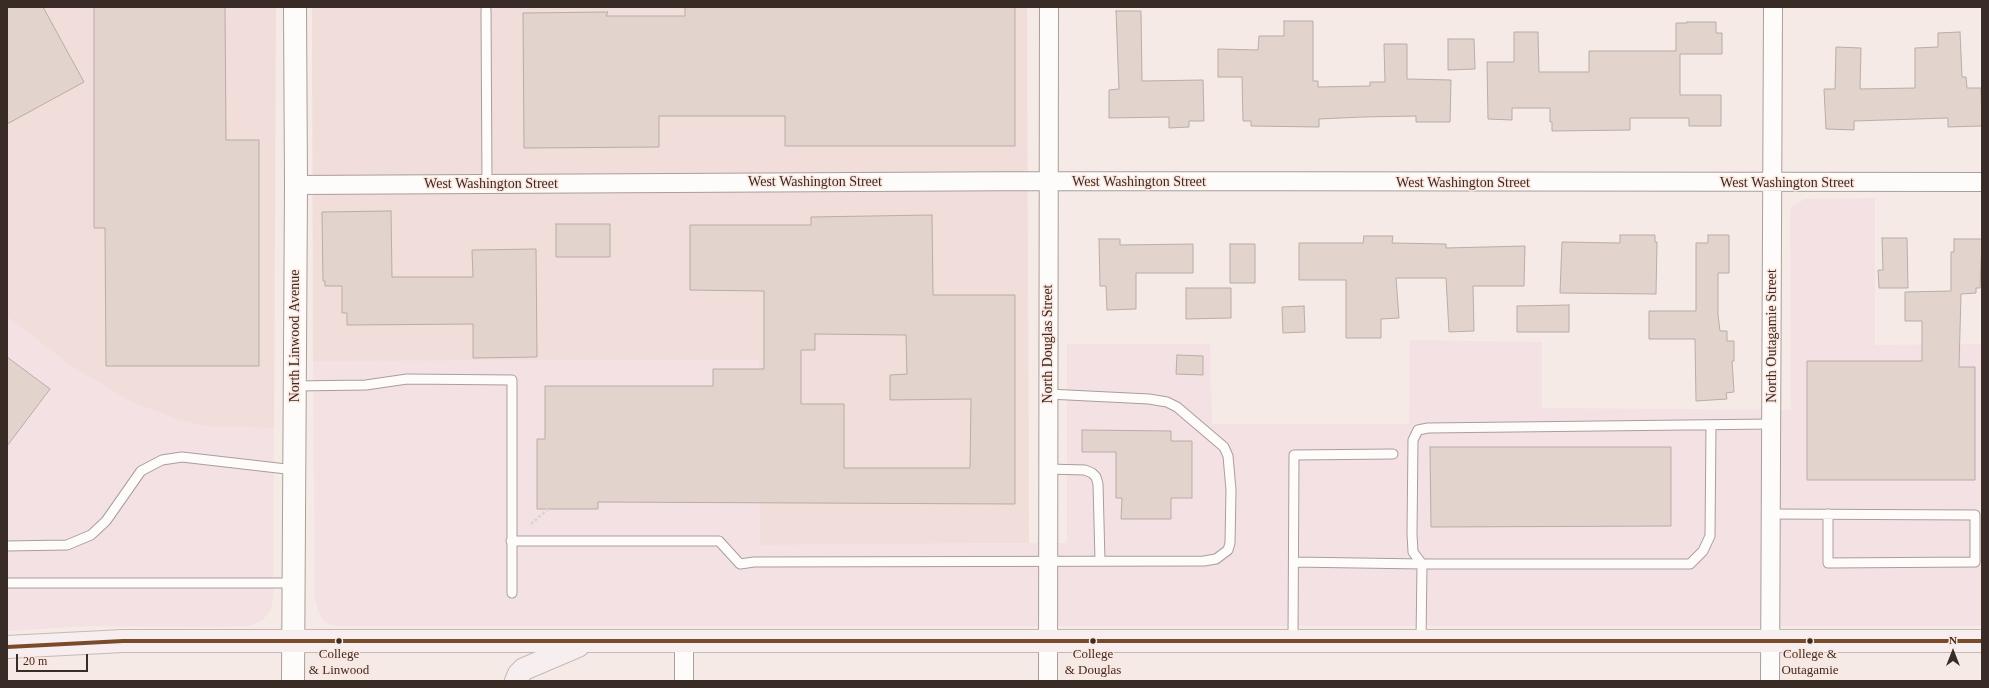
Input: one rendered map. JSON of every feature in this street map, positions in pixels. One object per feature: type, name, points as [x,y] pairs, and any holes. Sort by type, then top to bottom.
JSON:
[{"type":"main road","points":[[7,647],[123,641],[1982,641]]},
{"type":"main road","points":[[516,681],[519,674],[524,669],[586,642]]},
{"type":"street","name":"North Linwood Avenue","points":[[293,673],[296,185],[295,7]]},
{"type":"street","name":"North Douglas Street","points":[[1048,7],[1048,681]]},
{"type":"street","name":"North Outagamie Street","points":[[1770,673],[1773,7]]},
{"type":"street","name":"West Washington Street","points":[[296,185],[1048,181],[1773,183],[1982,182]]},
{"type":"street","points":[[684,642],[684,681]]},
{"type":"lane","points":[[486,10],[488,184]]},
{"type":"lane","points":[[295,386],[366,385],[407,379],[512,380],[512,593]]},
{"type":"lane","points":[[511,541],[719,540],[740,564],[754,562],[1204,561],[1216,559],[1228,550],[1230,543],[1231,490],[1228,456],[1224,447],[1177,407],[1167,402],[1149,399],[1048,394]]},
{"type":"lane","points":[[1421,641],[1422,564],[1414,552],[1412,534],[1413,440],[1418,430],[1428,428],[1772,424]]},
{"type":"lane","points":[[1294,562],[1422,564],[1690,564],[1703,551],[1710,536],[1711,425]]},
{"type":"lane","points":[[1293,640],[1294,455],[1394,454]]},
{"type":"lane","points":[[7,546],[67,545],[91,535],[106,521],[141,471],[162,460],[182,457],[294,470]]},
{"type":"lane","points":[[1048,469],[1085,470],[1092,472],[1096,477],[1098,484],[1100,561]]},
{"type":"lane","points":[[1771,514],[1828,514],[1975,515],[1975,562],[1828,563],[1828,514]]},
{"type":"lane","points":[[7,583],[294,583]]},
{"type":"shaded area","points":[[7,7],[276,7],[274,428],[205,426],[178,419],[134,403],[70,365],[7,317]]},
{"type":"shaded area","points":[[312,7],[1027,7],[1029,543],[760,545],[759,360],[313,361]]},
{"type":"shaded area","points":[[1875,198],[1875,345],[1982,344],[1982,626],[339,626],[329,624],[323,620],[318,611],[315,598],[313,361],[759,360],[760,545],[1067,543],[1067,344],[1210,344],[1212,424],[1409,424],[1410,340],[1542,342],[1542,408],[1791,410],[1791,207],[1805,199]]},
{"type":"shaded area","points":[[7,317],[70,365],[205,426],[274,428],[273,598],[271,609],[263,620],[249,626],[87,626],[7,631]]},
{"type":"building","points":[[7,7],[43,7],[84,82],[7,124]]},
{"type":"building","points":[[94,7],[225,7],[226,140],[259,140],[259,366],[106,366],[105,228],[94,228]]},
{"type":"building","points":[[685,7],[1015,7],[1015,146],[785,146],[785,116],[659,116],[659,147],[524,148],[523,13],[608,12],[606,16],[685,16]]},
{"type":"building","points":[[1116,11],[1141,11],[1142,81],[1203,80],[1204,121],[1189,121],[1189,127],[1169,128],[1169,117],[1109,118],[1109,90],[1119,89]]},
{"type":"building","points":[[1284,21],[1313,21],[1313,81],[1318,81],[1318,87],[1370,86],[1370,82],[1385,82],[1384,44],[1407,44],[1407,79],[1451,80],[1450,122],[1416,122],[1416,116],[1363,117],[1319,119],[1319,127],[1251,126],[1251,121],[1243,121],[1242,77],[1218,77],[1218,49],[1258,50],[1259,36],[1284,36]]},
{"type":"building","points":[[1716,22],[1716,33],[1722,33],[1722,54],[1680,54],[1680,95],[1721,95],[1721,126],[1689,126],[1689,118],[1630,118],[1630,130],[1552,131],[1552,122],[1550,122],[1550,108],[1512,108],[1512,120],[1488,119],[1487,62],[1514,62],[1514,32],[1538,32],[1539,72],[1589,72],[1589,51],[1676,51],[1676,23]]},
{"type":"building","points":[[1960,32],[1962,77],[1966,77],[1967,88],[1981,88],[1982,126],[1948,127],[1948,118],[1854,121],[1854,130],[1826,129],[1824,89],[1835,89],[1836,47],[1861,48],[1860,89],[1915,88],[1915,48],[1938,47],[1938,33]]},
{"type":"building","points":[[1448,39],[1474,39],[1475,69],[1448,70]]},
{"type":"building","points":[[391,211],[392,277],[473,277],[472,250],[536,249],[537,357],[473,358],[473,324],[347,325],[347,313],[342,313],[342,286],[325,286],[325,281],[323,281],[322,212]]},
{"type":"building","points":[[932,215],[933,295],[1015,295],[1015,504],[598,502],[598,509],[537,509],[537,439],[545,439],[545,386],[713,386],[713,369],[764,369],[764,291],[690,290],[690,225],[811,225],[811,217]],"holes":[[[815,334],[906,335],[907,374],[890,375],[890,400],[971,399],[970,468],[844,468],[844,404],[801,404],[801,350],[815,350]]]},
{"type":"building","points":[[556,224],[610,224],[610,257],[556,257]]},
{"type":"building","points":[[1620,235],[1655,235],[1655,242],[1657,242],[1656,294],[1560,293],[1562,242],[1620,243]]},
{"type":"building","points":[[1708,235],[1729,235],[1729,273],[1718,273],[1718,315],[1720,331],[1727,331],[1727,341],[1734,341],[1734,361],[1732,361],[1734,392],[1726,393],[1727,399],[1696,401],[1695,339],[1649,339],[1649,311],[1696,311],[1696,243],[1708,243]]},
{"type":"building","points":[[1364,236],[1393,236],[1392,243],[1446,244],[1446,248],[1525,246],[1524,286],[1473,286],[1474,331],[1449,332],[1446,278],[1396,278],[1399,318],[1381,319],[1381,338],[1346,338],[1346,280],[1299,280],[1299,243],[1363,243]]},
{"type":"building","points":[[1882,238],[1907,238],[1908,288],[1879,288],[1878,270],[1883,270]]},
{"type":"building","points":[[1099,239],[1120,239],[1120,245],[1193,244],[1193,273],[1136,273],[1136,309],[1107,310],[1106,286],[1100,286]]},
{"type":"building","points":[[1954,239],[1982,239],[1980,288],[1976,288],[1976,293],[1961,294],[1959,367],[1975,367],[1975,480],[1807,480],[1807,361],[1922,361],[1922,321],[1905,321],[1905,292],[1951,291],[1951,252],[1954,252]]},
{"type":"building","points":[[1230,244],[1255,244],[1255,283],[1230,283]]},
{"type":"building","points":[[1186,288],[1231,288],[1231,318],[1186,319]]},
{"type":"building","points":[[1569,305],[1569,332],[1517,332],[1517,306]]},
{"type":"building","points":[[1304,306],[1305,332],[1283,333],[1282,307]]},
{"type":"building","points":[[1177,355],[1203,356],[1203,375],[1176,374]]},
{"type":"building","points":[[7,357],[50,389],[7,446]]},
{"type":"building","points":[[1082,430],[1171,431],[1171,441],[1192,441],[1192,498],[1171,498],[1171,519],[1121,519],[1122,498],[1116,498],[1116,452],[1082,452]]},
{"type":"building","points":[[1430,447],[1671,447],[1671,526],[1431,527]]},
{"type":"transit line","points":[[7,647],[123,641],[1982,641]]},
{"type":"place","name":"College & Linwood","points":[[339,641]]},
{"type":"place","name":"College & Douglas","points":[[1093,641]]},
{"type":"place","name":"College & Outagamie","points":[[1810,641]]}]
